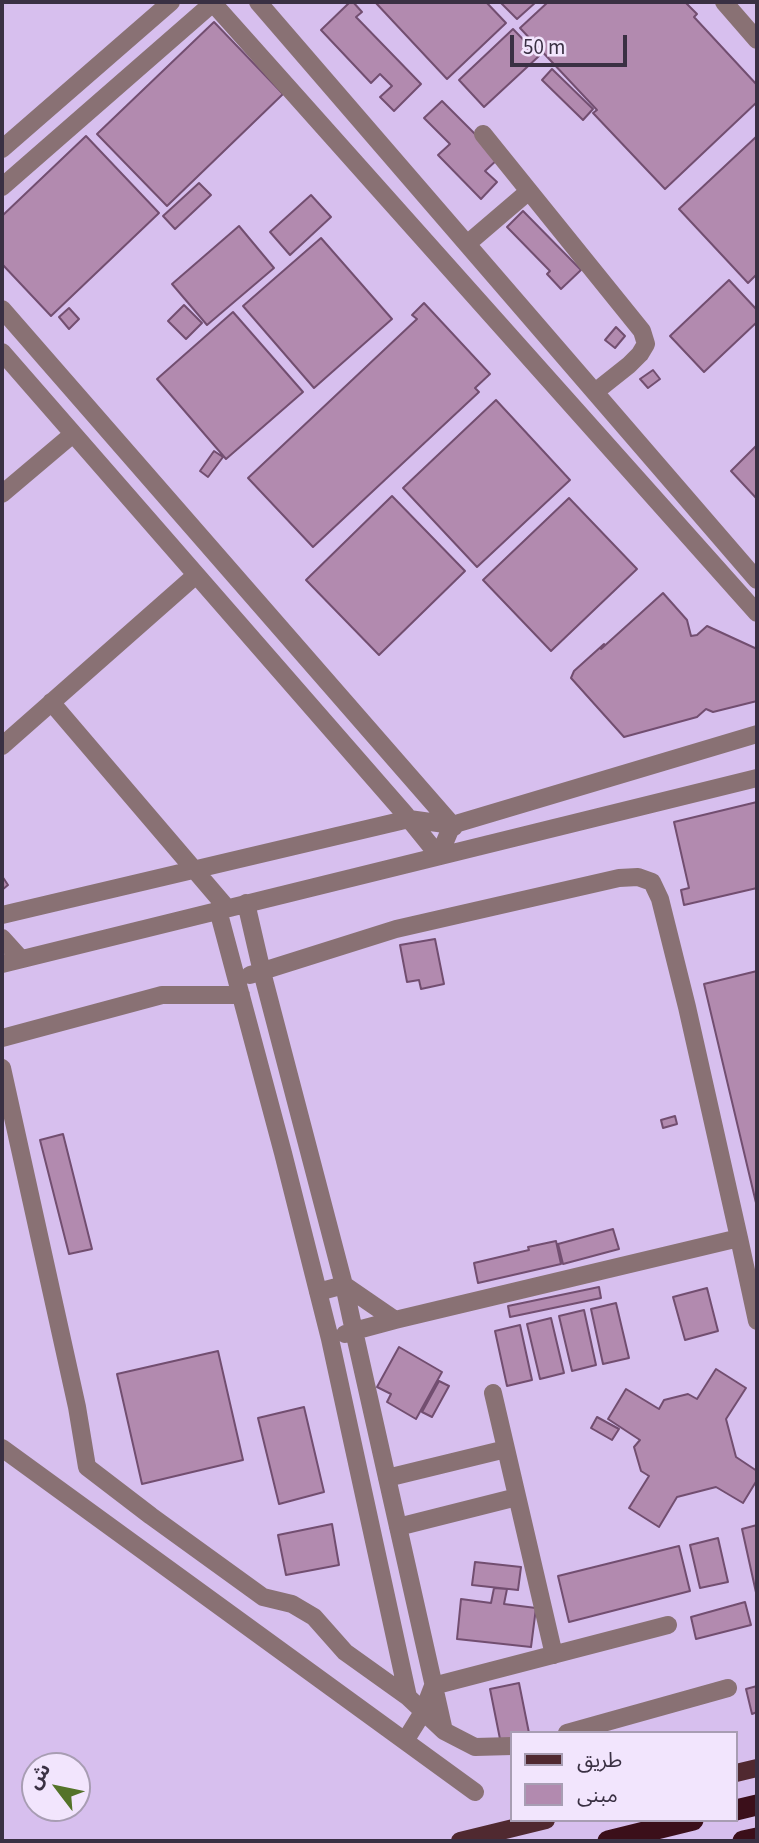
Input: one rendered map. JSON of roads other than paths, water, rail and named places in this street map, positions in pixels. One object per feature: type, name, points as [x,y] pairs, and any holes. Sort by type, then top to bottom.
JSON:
[{"type":"highway","points":[[738,1810],[757,1805]]},
{"type":"highway","points":[[608,1841],[685,1822]]},
{"type":"highway","points":[[743,1841],[757,1838]]},
{"type":"main road","points":[[738,1773],[757,1768]]},
{"type":"main road","points":[[460,1841],[538,1822]]},
{"type":"street","points":[[2,149],[171,2]]},
{"type":"street","points":[[2,187],[213,2],[757,614]]},
{"type":"street","points":[[258,2],[757,580]]},
{"type":"street","points":[[724,2],[757,40]]},
{"type":"street","points":[[483,134],[642,331],[646,344],[640,354],[595,392]]},
{"type":"street","points":[[467,244],[529,191]]},
{"type":"street","points":[[2,309],[474,848]]},
{"type":"street","points":[[2,352],[439,856]]},
{"type":"street","points":[[2,494],[73,434]]},
{"type":"street","points":[[2,746],[197,575]]},
{"type":"street","points":[[51,702],[194,869],[223,909],[239,987],[330,1339],[408,1697]]},
{"type":"street","points":[[2,915],[409,819],[452,825],[757,734]]},
{"type":"street","points":[[2,964],[757,778]]},
{"type":"street","points":[[439,856],[452,825]]},
{"type":"street","points":[[2,1038],[162,995],[239,987],[262,972],[409,926],[619,878],[638,877],[652,882],[660,899],[687,1007],[757,1321]]},
{"type":"street","points":[[246,903],[344,1285],[443,1731]]},
{"type":"street","points":[[2,938],[21,959]]},
{"type":"street","points":[[2,1068],[88,1467],[150,1516],[263,1597],[292,1604],[314,1617],[345,1652],[408,1697],[443,1731],[475,1747],[510,1746]]},
{"type":"street","points":[[283,1153],[307,1146]]},
{"type":"street","points":[[330,1339],[395,1320],[739,1238]]},
{"type":"street","points":[[318,1292],[344,1285],[395,1320]]},
{"type":"street","points":[[493,1393],[554,1655]]},
{"type":"street","points":[[2,1448],[475,1792]]},
{"type":"street","points":[[387,1478],[506,1450]]},
{"type":"street","points":[[369,1518],[396,1519],[517,1497]]},
{"type":"street","points":[[433,1686],[668,1625]]},
{"type":"street","points":[[405,1741],[424,1712],[433,1686]]},
{"type":"street","points":[[574,1731],[728,1688]]}]
